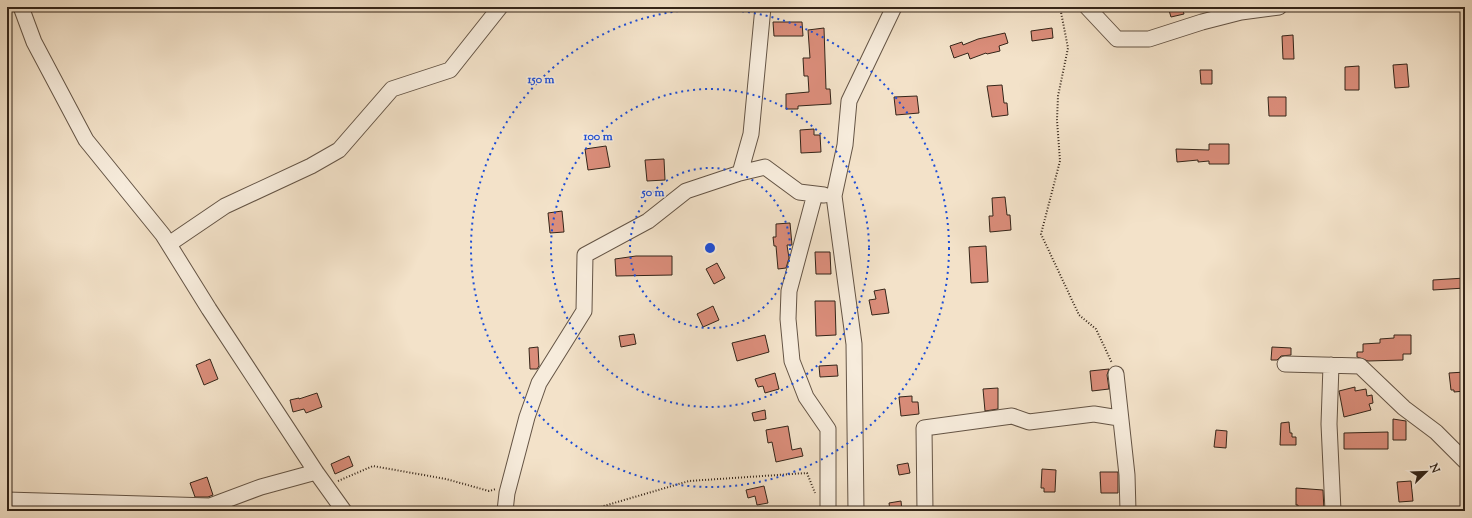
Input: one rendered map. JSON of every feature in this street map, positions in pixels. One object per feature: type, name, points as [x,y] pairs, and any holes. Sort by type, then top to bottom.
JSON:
[{"type":"street","points":[[21,7],[34,42],[86,140],[169,244],[316,472],[344,511]]},
{"type":"street","points":[[169,244],[224,206],[311,166],[339,150],[392,90],[450,70],[500,7]]},
{"type":"street","points":[[740,173],[751,134],[763,7]]},
{"type":"street","points":[[856,511],[854,344],[834,196],[845,145],[848,101],[894,7]]},
{"type":"street","points":[[1087,7],[1117,39],[1149,40],[1228,15],[1279,7]]},
{"type":"street","points":[[505,511],[509,486],[527,417],[539,383],[584,311],[585,255],[648,221],[686,191],[740,173],[766,167],[799,192],[834,196]]},
{"type":"street","points":[[816,194],[789,291],[788,319],[792,360],[806,397],[828,429],[828,511]]},
{"type":"street","points":[[1285,364],[1360,366],[1404,408],[1436,432],[1465,461]]},
{"type":"street","points":[[1331,365],[1329,424],[1333,511]]},
{"type":"street","points":[[1116,374],[1119,418],[1127,475],[1128,511]]},
{"type":"street","points":[[925,511],[924,428],[1012,416],[1029,422],[1094,414],[1119,418]]},
{"type":"street","points":[[7,500],[62,506],[210,506],[262,487],[316,472]]},
{"type":"path","points":[[1060,7],[1068,48],[1058,96],[1057,120],[1060,161],[1041,234],[1079,315],[1096,329],[1110,356],[1116,374]]},
{"type":"path","points":[[326,486],[373,466],[446,479],[489,491],[509,486]]},
{"type":"path","points":[[593,511],[597,508],[689,481],[807,473],[816,498]]},
{"type":"building","points":[[1168,7],[1182,7],[1184,14],[1171,17]]},
{"type":"building","points":[[773,22],[802,22],[803,36],[774,36]]},
{"type":"building","points":[[824,28],[826,89],[830,89],[831,104],[798,106],[798,109],[786,109],[786,94],[809,92],[808,76],[804,76],[803,58],[810,58],[808,30]]},
{"type":"building","points":[[1052,28],[1053,38],[1032,41],[1031,31]]},
{"type":"building","points":[[1005,33],[1008,43],[999,46],[1000,51],[986,53],[970,59],[968,53],[954,58],[950,46],[962,42],[963,45],[978,39]]},
{"type":"building","points":[[1293,35],[1294,59],[1283,59],[1282,36]]},
{"type":"building","points":[[1407,64],[1409,87],[1395,88],[1393,65]]},
{"type":"building","points":[[1359,66],[1359,90],[1345,90],[1345,67]]},
{"type":"building","points":[[1200,70],[1212,70],[1212,84],[1201,84]]},
{"type":"building","points":[[1002,85],[1004,103],[1007,103],[1008,115],[992,117],[987,86]]},
{"type":"building","points":[[917,96],[919,113],[896,115],[894,97]]},
{"type":"building","points":[[1268,97],[1286,97],[1286,116],[1269,116]]},
{"type":"building","points":[[814,129],[814,135],[820,135],[821,152],[801,153],[800,130]]},
{"type":"building","points":[[1209,144],[1229,144],[1229,164],[1209,164],[1209,161],[1198,162],[1198,160],[1177,162],[1176,149],[1209,150]]},
{"type":"building","points":[[606,146],[610,167],[588,170],[585,149]]},
{"type":"building","points":[[664,159],[665,180],[647,181],[645,160]]},
{"type":"building","points":[[1005,197],[1007,215],[1010,215],[1011,230],[990,232],[989,216],[993,216],[992,198]]},
{"type":"building","points":[[562,211],[564,232],[550,233],[548,213]]},
{"type":"building","points":[[790,223],[792,245],[787,245],[789,258],[786,268],[778,269],[776,246],[774,246],[773,237],[776,237],[776,224]]},
{"type":"building","points":[[986,246],[988,282],[971,283],[969,247]]},
{"type":"building","points":[[815,252],[830,252],[831,274],[816,274]]},
{"type":"building","points":[[636,256],[672,256],[672,275],[616,276],[615,259]]},
{"type":"building","points":[[717,263],[725,278],[714,284],[706,269]]},
{"type":"building","points":[[1465,278],[1465,288],[1433,290],[1433,280]]},
{"type":"building","points":[[885,289],[889,313],[872,315],[869,300],[876,299],[874,291]]},
{"type":"building","points":[[815,301],[835,301],[836,335],[816,336]]},
{"type":"building","points":[[713,306],[719,320],[703,327],[697,314]]},
{"type":"building","points":[[634,334],[636,344],[621,347],[619,336]]},
{"type":"building","points":[[765,335],[769,352],[737,361],[732,343]]},
{"type":"building","points":[[1394,335],[1411,335],[1411,354],[1403,354],[1403,360],[1368,361],[1357,357],[1357,352],[1363,352],[1363,344],[1380,343],[1380,339],[1394,338]]},
{"type":"building","points":[[538,347],[539,366],[537,369],[530,369],[529,348]]},
{"type":"building","points":[[1272,347],[1291,348],[1291,355],[1281,356],[1277,360],[1271,360]]},
{"type":"building","points":[[210,359],[218,379],[204,385],[196,365]]},
{"type":"building","points":[[837,365],[838,376],[820,377],[819,366]]},
{"type":"building","points":[[1109,369],[1107,375],[1109,389],[1092,391],[1090,371]]},
{"type":"building","points":[[1465,372],[1465,391],[1454,392],[1454,390],[1451,390],[1449,373]]},
{"type":"building","points":[[775,373],[779,389],[765,393],[763,386],[758,387],[755,379]]},
{"type":"building","points":[[1355,387],[1355,391],[1366,389],[1367,396],[1372,395],[1373,403],[1369,404],[1371,410],[1344,417],[1339,391]]},
{"type":"building","points":[[998,388],[998,409],[985,411],[983,389]]},
{"type":"building","points":[[317,393],[322,407],[306,413],[304,409],[293,412],[290,400],[299,399]]},
{"type":"building","points":[[912,396],[912,402],[918,402],[919,414],[901,416],[899,397]]},
{"type":"building","points":[[765,410],[766,419],[754,421],[752,413]]},
{"type":"building","points":[[1393,419],[1406,421],[1406,440],[1393,440]]},
{"type":"building","points":[[1289,422],[1290,433],[1292,433],[1292,437],[1296,437],[1296,445],[1280,445],[1281,423]]},
{"type":"building","points":[[788,426],[792,450],[801,448],[803,456],[776,462],[772,442],[768,443],[766,430]]},
{"type":"building","points":[[1216,430],[1227,431],[1226,448],[1214,447]]},
{"type":"building","points":[[1388,432],[1388,449],[1344,449],[1344,433]]},
{"type":"building","points":[[349,456],[353,466],[335,474],[331,464]]},
{"type":"building","points":[[908,463],[910,473],[899,475],[897,465]]},
{"type":"building","points":[[1042,469],[1056,470],[1055,492],[1044,492],[1044,488],[1041,488]]},
{"type":"building","points":[[1100,472],[1118,472],[1118,493],[1101,493]]},
{"type":"building","points":[[207,477],[213,495],[208,497],[195,497],[190,483]]},
{"type":"building","points":[[1411,481],[1413,501],[1399,502],[1397,482]]},
{"type":"building","points":[[764,486],[768,503],[757,505],[755,496],[748,498],[746,490]]},
{"type":"building","points":[[1296,488],[1323,490],[1324,511],[1298,511],[1298,505],[1296,505]]},
{"type":"building","points":[[901,501],[902,511],[890,511],[889,503]]}]
